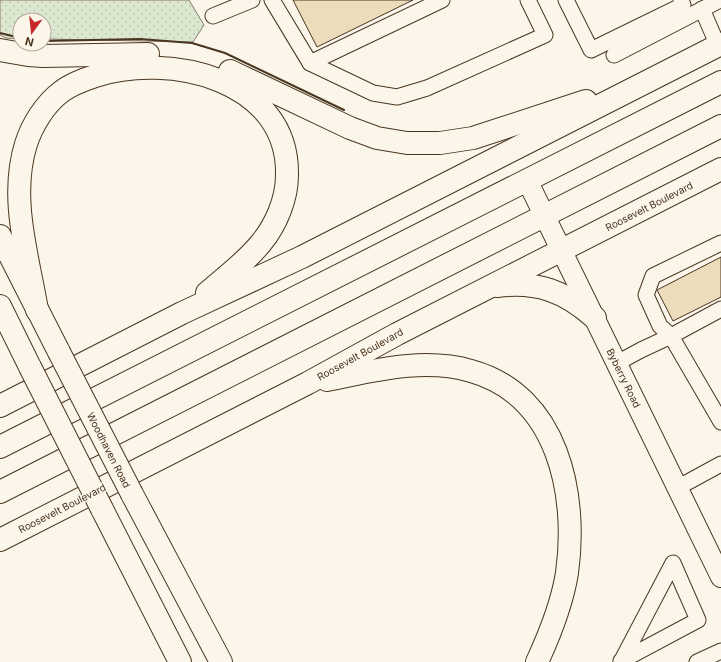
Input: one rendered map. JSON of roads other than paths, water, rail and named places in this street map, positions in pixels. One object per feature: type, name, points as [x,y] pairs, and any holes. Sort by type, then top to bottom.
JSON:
[{"type":"highway","points":[[0,406],[182,313],[302,257],[719,45]]},
{"type":"highway","points":[[0,50],[43,56],[158,55],[202,61],[233,72],[336,122],[363,133],[392,141],[423,144],[473,138],[659,76]]},
{"type":"highway","points":[[37,310],[20,211],[21,172],[26,144],[31,131],[53,98],[72,85],[101,74],[118,70],[134,68],[168,68],[199,74],[228,84],[239,90],[260,107],[269,118],[282,142],[286,154],[287,180],[285,193],[277,218],[270,231],[250,256],[182,313]]},
{"type":"highway","points":[[0,447],[721,82]]},
{"type":"highway","points":[[0,492],[721,126]]},
{"type":"highway","name":"Roosevelt Boulevard","points":[[0,540],[308,384],[397,334],[720,172]]},
{"type":"highway","name":"Woodhaven Road","points":[[0,236],[132,494],[221,662]]},
{"type":"highway","points":[[488,288],[520,285],[548,289],[573,300],[595,318]]},
{"type":"highway","points":[[0,306],[6,321],[180,662]]},
{"type":"highway","points":[[308,384],[398,367],[437,365],[470,370],[496,380],[520,397],[531,408],[548,433],[559,462],[568,506],[570,530],[567,574],[561,598],[546,643],[537,662]]},
{"type":"highway","points":[[149,601],[170,662]]},
{"type":"highway","points":[[204,629],[233,662]]},
{"type":"main road","name":"Byberry Road","points":[[528,180],[721,577]]},
{"type":"lane","points":[[213,16],[252,0]]},
{"type":"lane","points":[[272,0],[310,63],[373,93],[397,97],[427,88],[545,35],[528,0]]},
{"type":"lane","points":[[310,63],[442,0]]},
{"type":"lane","points":[[566,0],[591,50],[683,5],[681,0]]},
{"type":"lane","points":[[614,55],[720,0]]},
{"type":"lane","points":[[702,9],[719,45]]},
{"type":"lane","points":[[721,242],[653,276],[646,295],[660,326],[672,336],[721,422]]},
{"type":"lane","points":[[617,363],[672,336],[721,309]]},
{"type":"lane","points":[[678,488],[721,464]]},
{"type":"lane","points":[[673,563],[698,620],[621,661],[662,584],[673,563]]},
{"type":"lane","points":[[697,662],[721,651]]}]
